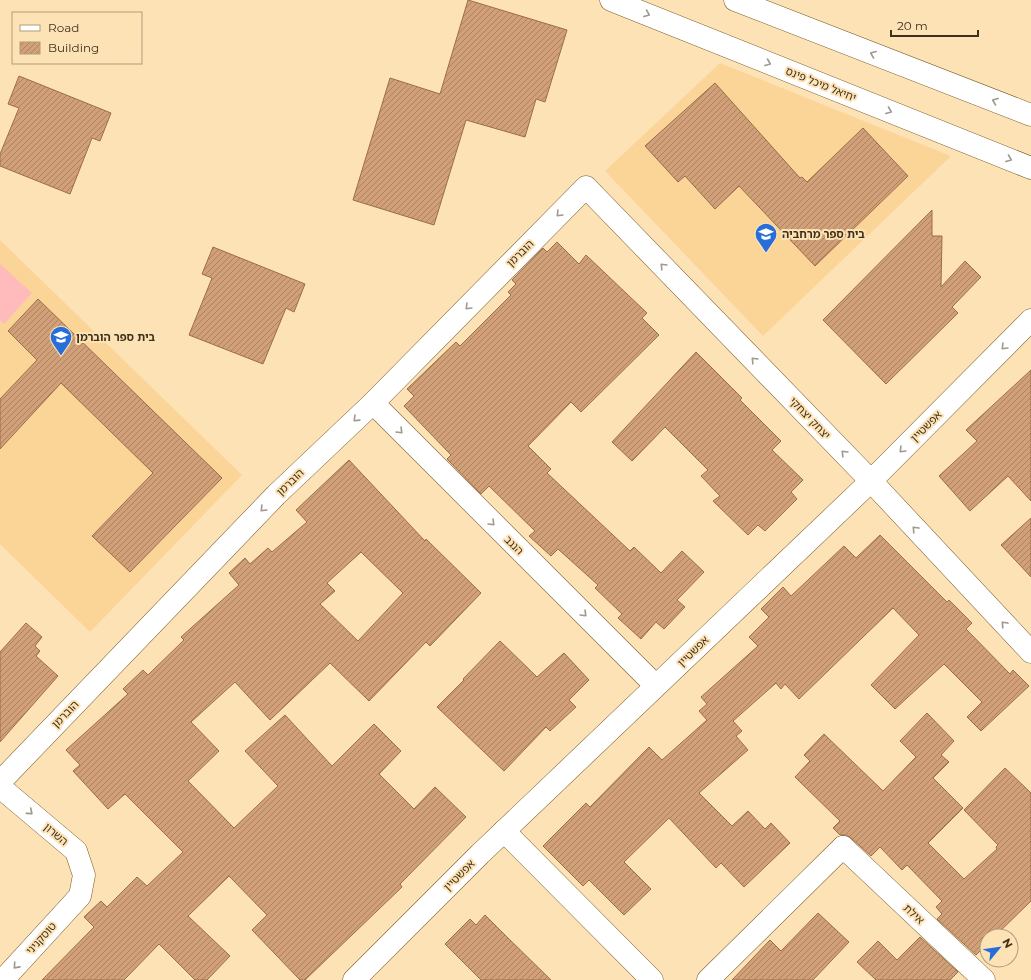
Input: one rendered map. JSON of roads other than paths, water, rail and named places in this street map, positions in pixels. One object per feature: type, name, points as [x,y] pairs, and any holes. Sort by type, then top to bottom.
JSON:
[{"type":"street","name":"יחיאל מיכל פינס","points":[[611,0],[1031,168]]},
{"type":"street","points":[[734,0],[1031,115]]},
{"type":"street","name":"הוברמן","points":[[0,782],[276,495],[373,403],[586,187]]},
{"type":"street","name":"יצחק יצחקי","points":[[586,187],[871,481],[1031,652]]},
{"type":"street","name":"אפשטיין","points":[[354,980],[504,831],[871,481],[1031,320]]},
{"type":"street","name":"הנגב","points":[[373,403],[656,686]]},
{"type":"street","name":"השרון","points":[[0,787],[76,851],[84,875],[80,896]]},
{"type":"street","points":[[504,831],[652,980]]},
{"type":"street","name":"אילת","points":[[708,980],[843,847],[984,980]]},
{"type":"street","name":"טוסקניני","points":[[3,980],[80,896]]},
{"type":"place","name":"בית ספר מרחביה","points":[[766,254]]},
{"type":"place","name":"בית ספר הוברמן","points":[[61,356]]}]
